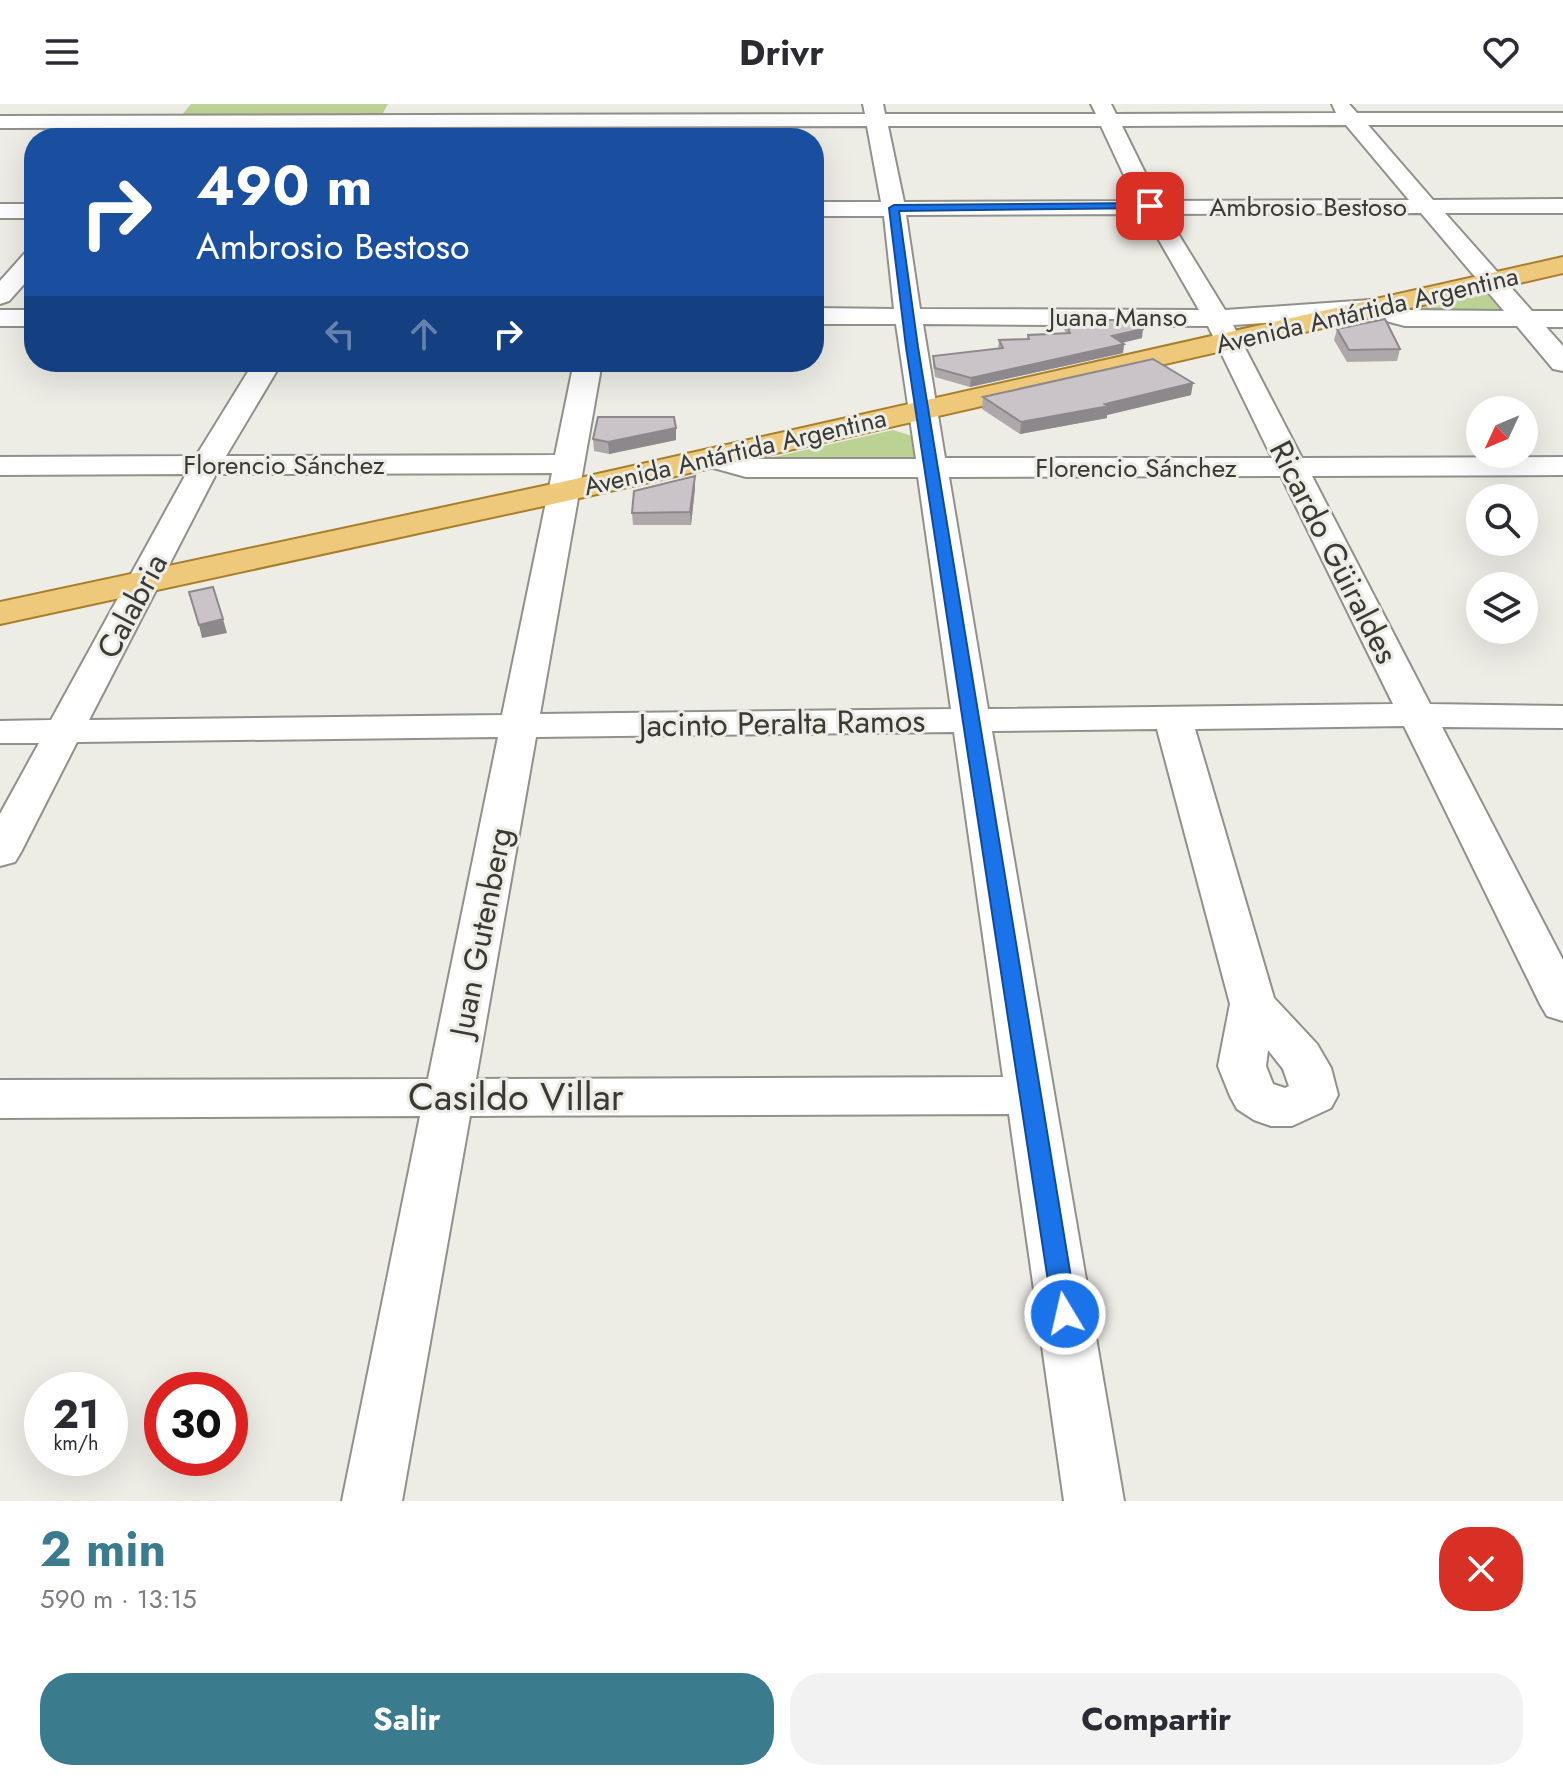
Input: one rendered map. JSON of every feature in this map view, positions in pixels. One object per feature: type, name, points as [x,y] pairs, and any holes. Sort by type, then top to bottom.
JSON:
[{"type":"main road","name":"Avenida Antártida Argentina","points":[[0,613],[144,583],[565,478],[710,458],[922,410],[1222,330],[1370,308],[1563,265]]},
{"type":"street","points":[[148,128],[169,104]]},
{"type":"street","points":[[0,122],[639,121],[874,112],[1345,112],[1563,119]]},
{"type":"street","points":[[874,112],[894,208],[922,410],[934,469],[1094,1501]]},
{"type":"street","name":"Ricardo Güiraldes","points":[[1105,112],[1150,206],[1222,330],[1417,715],[1549,949],[1563,1004]]},
{"type":"street","points":[[1345,112],[1563,363]]},
{"type":"street","name":"Ambrosio Bestoso","points":[[824,209],[1563,206]]},
{"type":"street","points":[[0,211],[24,211]]},
{"type":"street","points":[[0,296],[24,269]]},
{"type":"street","points":[[1370,308],[1389,316],[1405,318],[1563,319]]},
{"type":"street","name":"Juana Manso","points":[[824,316],[908,315],[1222,330]]},
{"type":"street","points":[[0,318],[24,318]]},
{"type":"street","name":"Calabria","points":[[0,852],[206,465],[262,372]]},
{"type":"street","name":"Juan Gutenberg","points":[[372,1501],[586,372]]},
{"type":"street","name":"Florencio Sánchez","points":[[710,458],[746,468],[1563,466]]},
{"type":"street","name":"Florencio Sánchez","points":[[0,466],[206,465],[565,478]]},
{"type":"street","name":"Jacinto Peralta Ramos","points":[[0,732],[1417,715],[1563,717]]},
{"type":"street","points":[[1173,718],[1253,1004]]},
{"type":"street","name":"Casildo Villar","points":[[0,1099],[1031,1095]]},
{"type":"green space","points":[[191,104],[388,104],[382,115],[181,116]]},
{"type":"green space","points":[[1487,291],[1496,295],[1505,308],[1504,312],[1407,311]]},
{"type":"green space","points":[[893,430],[912,436],[913,460],[756,461]]},
{"type":"building","points":[[1385,319],[1400,349],[1349,350],[1337,329]]},
{"type":"building","points":[[1065,320],[1142,320],[1143,329],[1112,336],[1124,344],[971,378],[935,368],[933,356],[1003,348],[999,340],[1029,339],[1028,335],[1070,333]]},
{"type":"building","points":[[1153,359],[1193,383],[1105,404],[1109,406],[1021,422],[983,397]]},
{"type":"building","points":[[598,417],[674,417],[676,428],[608,442],[593,439]]},
{"type":"building","points":[[695,476],[690,512],[632,513],[634,491]]},
{"type":"building","points":[[213,587],[223,619],[199,625],[189,592]]},
{"type":"route","points":[[1065,1314],[934,469],[912,347],[894,208],[1150,206]]}]
